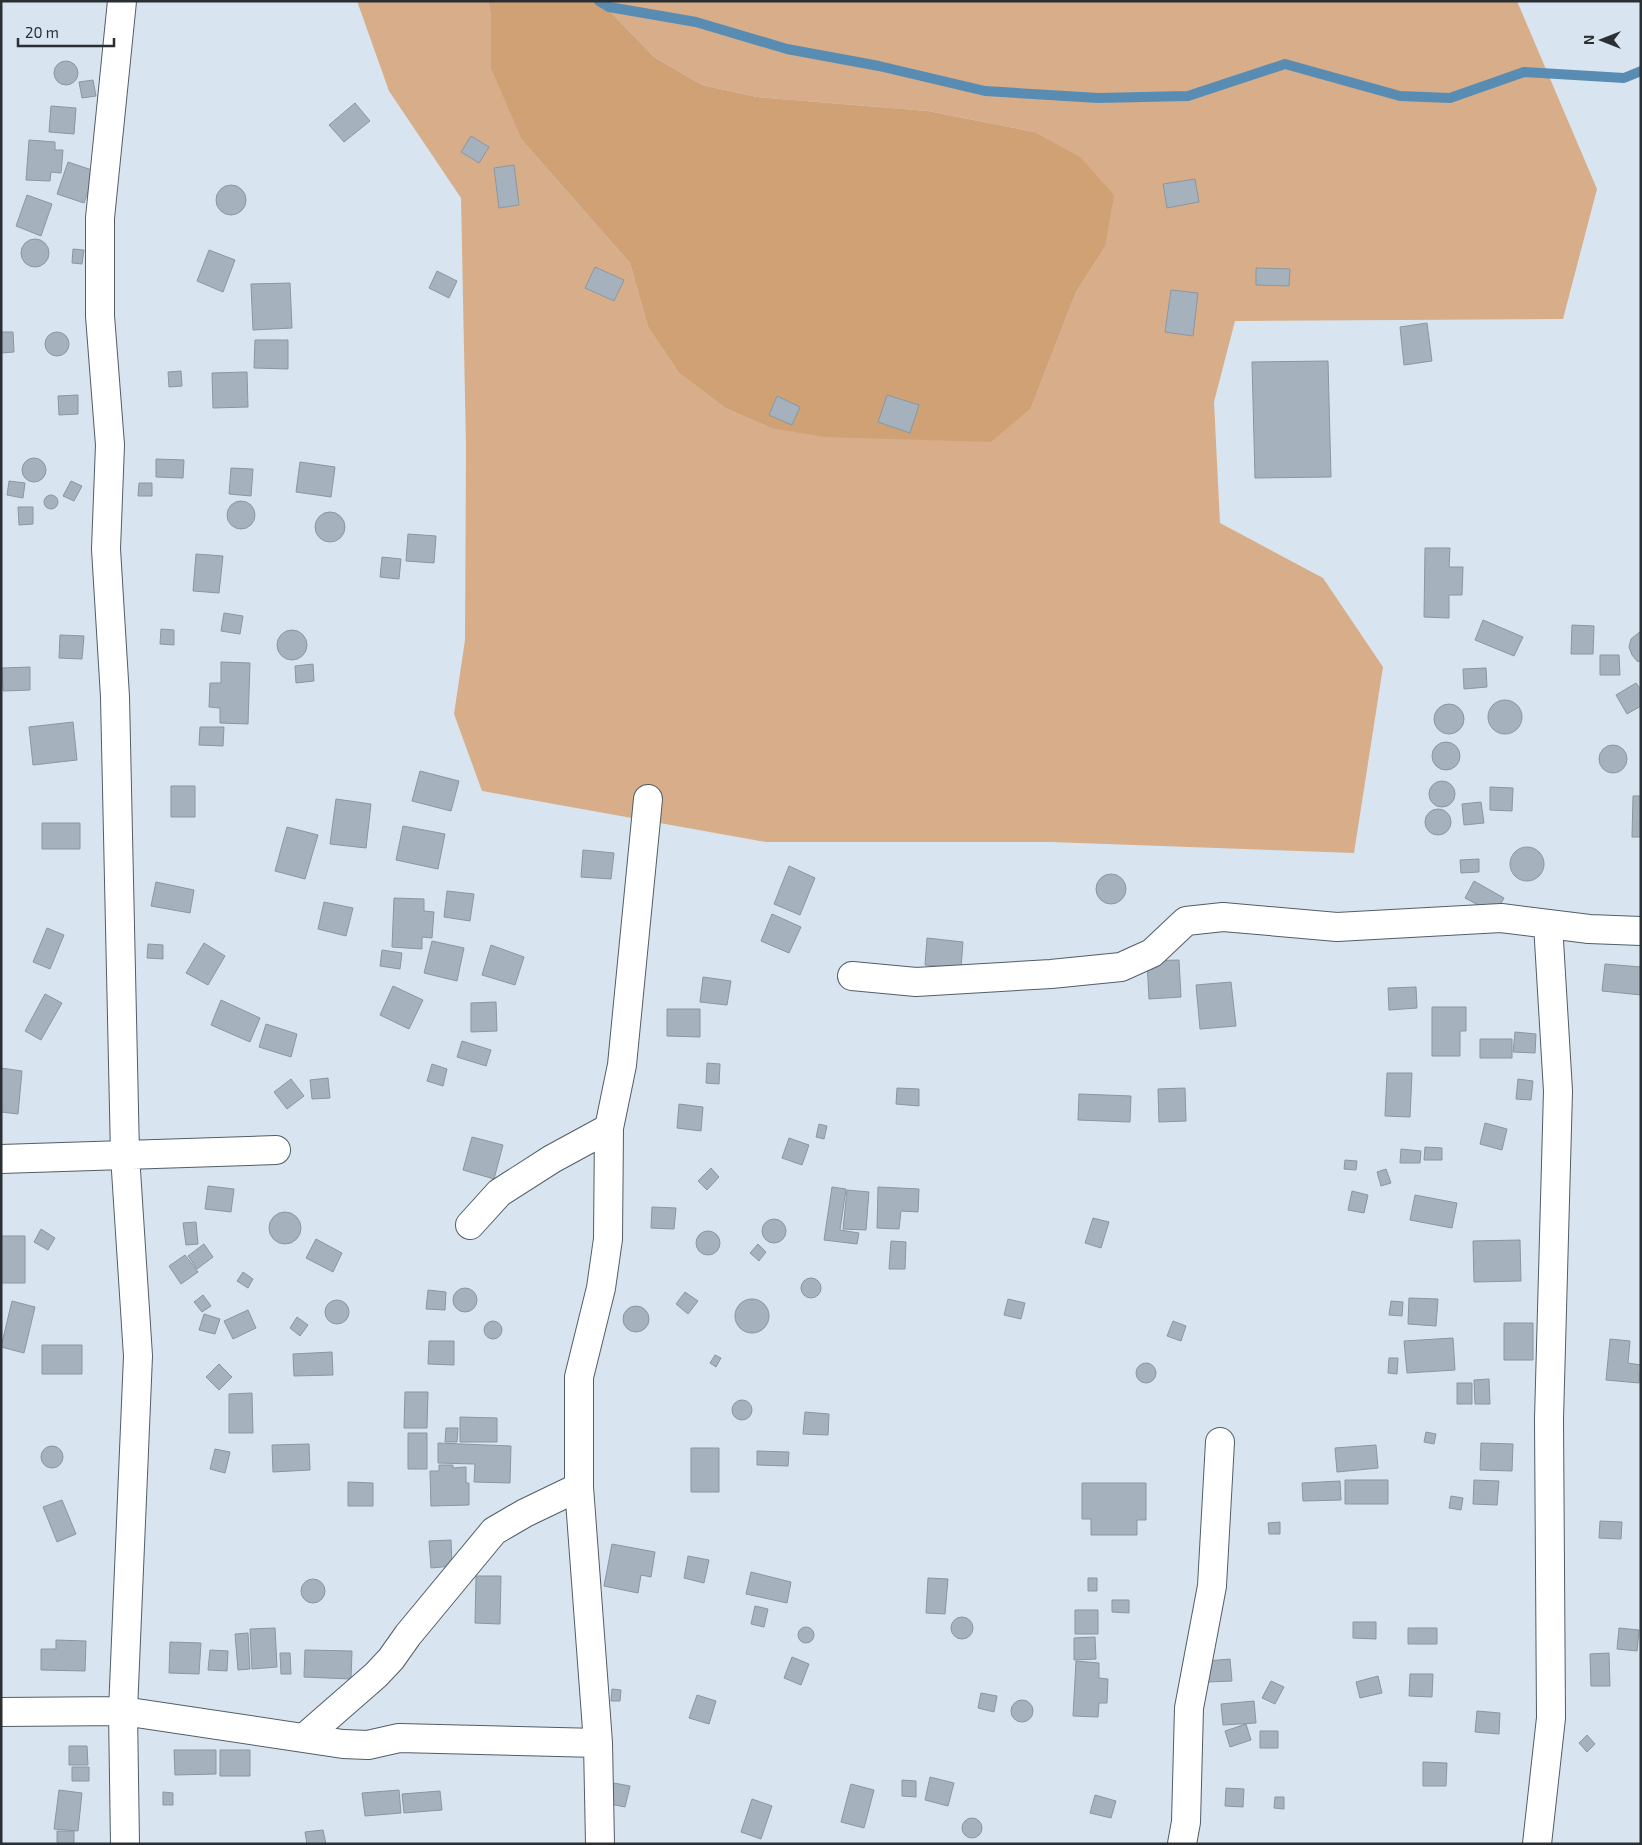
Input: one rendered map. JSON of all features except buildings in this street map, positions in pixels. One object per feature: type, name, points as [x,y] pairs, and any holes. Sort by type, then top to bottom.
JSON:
[{"type":"street","points":[[122,1],[100,218],[100,316],[110,445],[106,549],[115,696],[125,1155],[138,1356],[122,1711],[125,1844]]},
{"type":"street","points":[[600,1844],[598,1744],[579,1487],[579,1377],[601,1288],[608,1238],[609,1128],[622,1065],[648,799]]},
{"type":"street","points":[[852,976],[916,982],[1051,974],[1121,967],[1152,953],[1186,921],[1223,917],[1337,926],[1501,918],[1589,929],[1641,931]]},
{"type":"street","points":[[1538,1844],[1551,1718],[1549,1419],[1558,1090],[1548,924]]},
{"type":"street","points":[[470,1225],[499,1193],[552,1159],[609,1128]]},
{"type":"street","points":[[1,1159],[276,1150]]},
{"type":"street","points":[[1182,1844],[1186,1822],[1189,1708],[1212,1586],[1220,1442]]},
{"type":"street","points":[[305,1737],[376,1675],[391,1659],[408,1635],[494,1531],[525,1513],[579,1487]]},
{"type":"street","points":[[1,1712],[122,1711],[343,1744],[368,1744],[399,1738],[598,1744]]},
{"type":"shaded area","points":[[357,1],[488,1],[522,140],[630,263],[648,327],[679,373],[725,408],[771,428],[1031,408],[1076,292],[1105,247],[1034,132],[928,111],[757,97],[702,85],[654,57],[600,1],[1517,1],[1597,189],[1563,319],[1235,321],[1214,402],[1220,523],[1323,578],[1383,667],[1354,853],[1051,842],[766,842],[482,791],[454,714],[465,640],[466,448],[461,198],[389,91]]},
{"type":"shaded area","points":[[488,1],[600,1],[654,57],[702,85],[757,97],[928,111],[1034,132],[1080,157],[1114,195],[1105,247],[1076,292],[1031,408],[991,442],[825,437],[771,428],[725,408],[679,373],[648,327],[630,263],[522,140],[491,68],[491,14]]},
{"type":"waterway","points":[[599,1],[609,7],[696,22],[787,49],[879,66],[985,91],[1098,98],[1188,96],[1285,64],[1400,96],[1450,98],[1524,72],[1624,78],[1641,71]]}]
